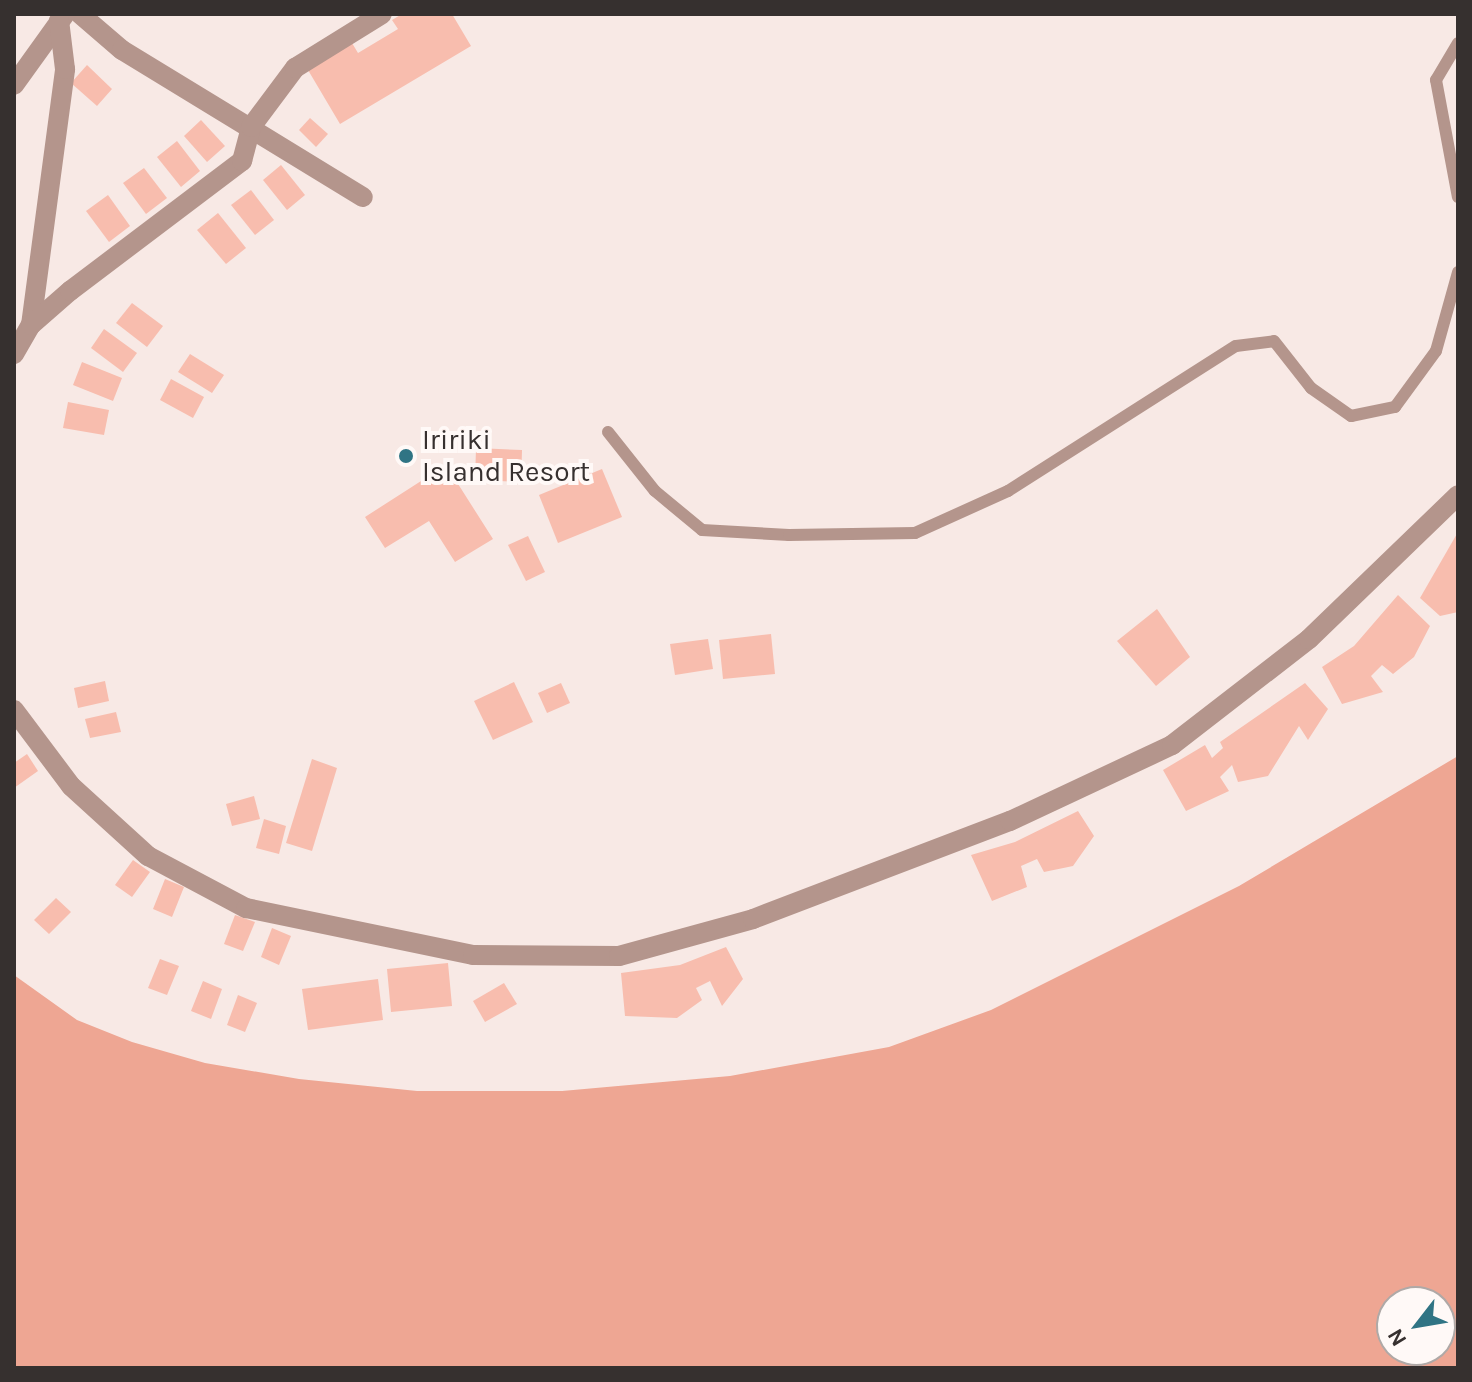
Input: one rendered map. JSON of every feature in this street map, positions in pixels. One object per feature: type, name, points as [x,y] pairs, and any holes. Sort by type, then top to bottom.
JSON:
[{"type":"street","points":[[80,14],[122,50],[363,197]]},
{"type":"street","points":[[14,354],[31,325],[119,249],[242,161],[251,127],[295,68],[382,14]]},
{"type":"street","points":[[31,325],[65,69],[62,17]]},
{"type":"street","points":[[14,85],[62,17]]},
{"type":"street","points":[[14,710],[71,786],[148,856],[246,908],[473,955],[619,956],[753,919],[953,843],[1172,745],[1309,639],[1458,495]]},
{"type":"lane","points":[[1458,43],[1436,80],[1458,197]]},
{"type":"lane","points":[[608,432],[655,491],[702,530],[789,535],[915,533],[1008,491],[1236,346],[1274,341],[1311,388],[1351,416],[1395,407],[1436,351],[1458,272]]},
{"type":"shaded area","points":[[1458,756],[1458,1368],[14,1368],[14,975],[77,1020],[132,1042],[205,1063],[299,1079],[417,1091],[562,1091],[730,1076],[889,1047],[991,1010],[1239,886]]},
{"type":"building","points":[[402,14],[452,14],[471,46],[340,124],[308,70],[352,43],[358,53],[398,29],[392,20]]},
{"type":"building","points":[[87,65],[112,89],[97,106],[71,83]]},
{"type":"building","points":[[310,118],[328,134],[316,147],[299,130]]},
{"type":"building","points":[[201,120],[225,146],[207,162],[184,136]]},
{"type":"building","points":[[177,141],[200,171],[181,187],[157,157]]},
{"type":"building","points":[[281,165],[305,195],[287,210],[263,180]]},
{"type":"building","points":[[144,168],[167,198],[146,214],[123,183]]},
{"type":"building","points":[[251,190],[274,220],[255,235],[231,205]]},
{"type":"building","points":[[108,195],[130,226],[109,242],[86,211]]},
{"type":"building","points":[[218,213],[246,248],[226,264],[197,230]]},
{"type":"building","points":[[132,303],[163,326],[147,347],[116,323]]},
{"type":"building","points":[[104,329],[137,353],[123,372],[91,348]]},
{"type":"building","points":[[190,354],[224,375],[212,393],[178,372]]},
{"type":"building","points":[[82,362],[122,378],[113,401],[73,385]]},
{"type":"building","points":[[171,379],[204,397],[193,418],[160,400]]},
{"type":"building","points":[[68,402],[109,410],[104,435],[63,428]]},
{"type":"building","points":[[476,448],[522,450],[521,482],[475,480]]},
{"type":"building","points":[[446,465],[493,539],[455,562],[429,521],[385,548],[365,517]]},
{"type":"building","points":[[602,469],[622,517],[558,543],[539,495]]},
{"type":"building","points":[[1458,532],[1458,612],[1440,616],[1420,598]]},
{"type":"building","points":[[528,536],[545,572],[526,581],[508,545]]},
{"type":"building","points":[[1398,595],[1430,626],[1414,657],[1393,674],[1382,665],[1371,676],[1383,692],[1342,704],[1322,667],[1354,646]]},
{"type":"building","points":[[1157,609],[1190,657],[1156,686],[1117,641]]},
{"type":"building","points":[[771,634],[775,674],[723,679],[719,640]]},
{"type":"building","points":[[708,639],[713,669],[675,675],[670,644]]},
{"type":"building","points":[[105,681],[109,701],[78,708],[74,688]]},
{"type":"building","points":[[514,682],[533,722],[493,740],[474,701]]},
{"type":"building","points":[[561,683],[570,703],[547,713],[538,693]]},
{"type":"building","points":[[1305,683],[1328,709],[1308,740],[1299,726],[1268,776],[1238,782],[1232,765],[1220,777],[1229,791],[1186,811],[1163,770],[1205,745],[1212,758],[1223,748],[1220,742]]},
{"type":"building","points":[[116,712],[121,732],[90,738],[85,719]]},
{"type":"building","points":[[27,754],[38,771],[14,788],[14,763]]},
{"type":"building","points":[[312,759],[337,768],[312,851],[286,843]]},
{"type":"building","points":[[254,796],[260,819],[232,826],[226,804]]},
{"type":"building","points":[[1078,811],[1094,836],[1073,866],[1044,872],[1037,859],[1021,866],[1027,887],[992,901],[971,855],[1015,842]]},
{"type":"building","points":[[264,819],[286,826],[279,854],[256,848]]},
{"type":"building","points":[[133,860],[150,872],[132,897],[115,885]]},
{"type":"building","points":[[165,879],[184,887],[172,917],[153,909]]},
{"type":"building","points":[[56,898],[71,912],[49,934],[34,920]]},
{"type":"building","points":[[235,915],[255,922],[243,951],[224,944]]},
{"type":"building","points":[[272,928],[291,936],[279,965],[261,957]]},
{"type":"building","points":[[726,947],[743,979],[722,1006],[710,981],[696,988],[702,1000],[677,1018],[625,1016],[621,973],[680,965]]},
{"type":"building","points":[[160,959],[179,966],[167,995],[148,988]]},
{"type":"building","points":[[448,963],[452,1006],[391,1012],[387,969]]},
{"type":"building","points":[[378,979],[383,1020],[308,1030],[302,989]]},
{"type":"building","points":[[203,981],[222,989],[211,1019],[191,1011]]},
{"type":"building","points":[[504,983],[517,1004],[485,1022],[473,1001]]},
{"type":"building","points":[[238,995],[257,1003],[245,1032],[227,1025]]},
{"type":"place","name":"Iririki Island Resort","points":[[406,456]]}]
